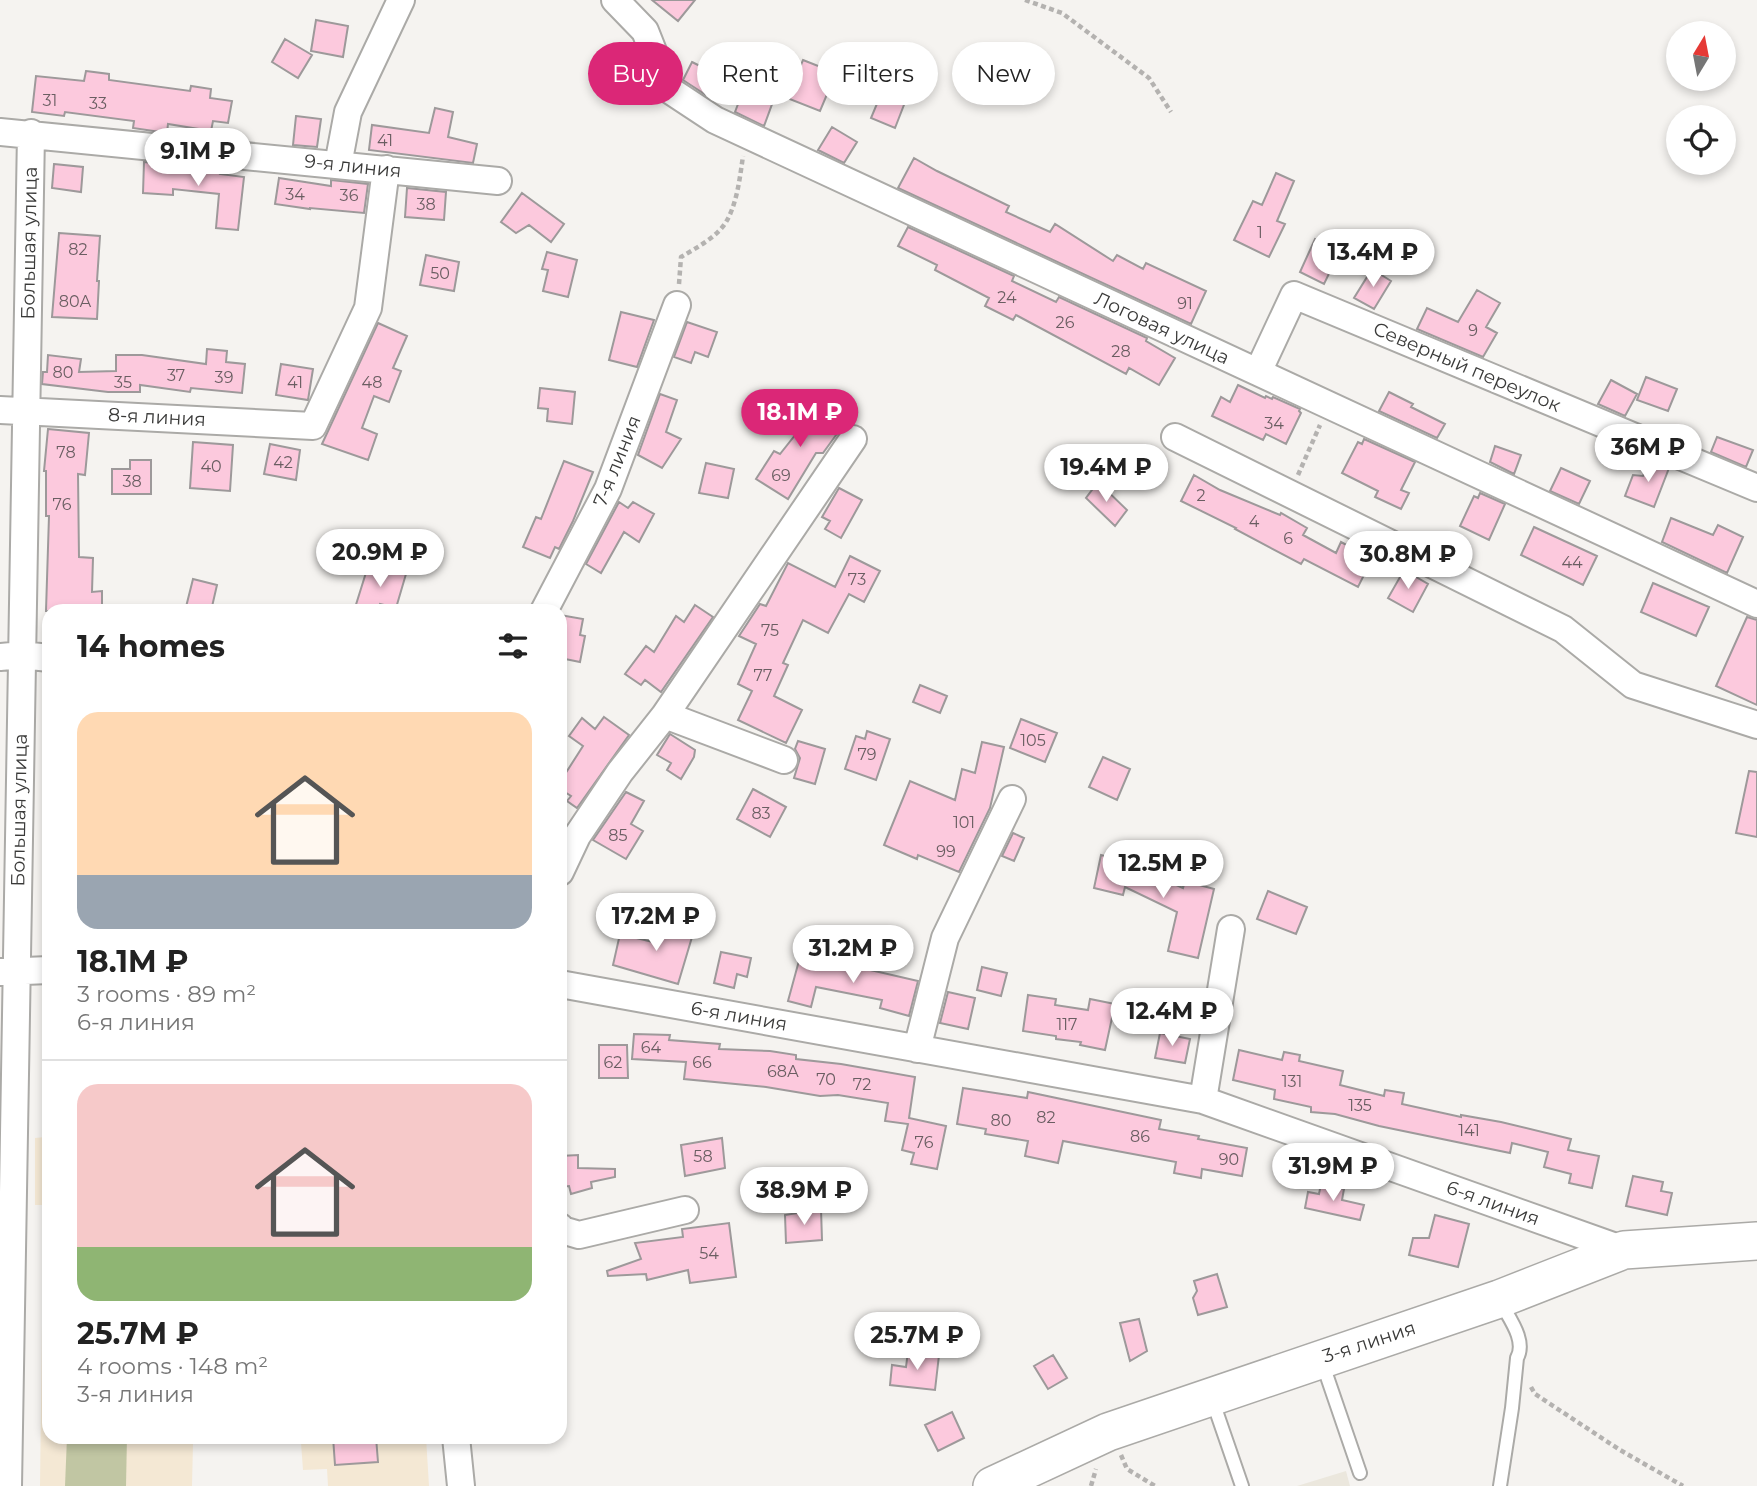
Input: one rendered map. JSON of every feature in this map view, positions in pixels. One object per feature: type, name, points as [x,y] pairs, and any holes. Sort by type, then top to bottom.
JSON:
[{"type":"main road","name":"3-я линия","points":[[992,1486],[1111,1431],[1499,1299],[1624,1250],[1757,1241]]},
{"type":"street","points":[[338,165],[348,112],[401,0]]},
{"type":"street","name":"Логовая улица","points":[[615,0],[646,31],[668,89],[715,120],[1757,604]]},
{"type":"street","name":"9-я линия","points":[[0,132],[498,181]]},
{"type":"street","name":"Большая улица","points":[[8,1486],[6,1292],[13,410],[31,134]]},
{"type":"street","name":"8-я линия","points":[[13,410],[313,426],[368,308],[386,169]]},
{"type":"street","name":"Северный переулок","points":[[1258,372],[1294,295],[1757,488]]},
{"type":"street","name":"7-я линия","points":[[548,604],[608,489],[677,305]]},
{"type":"street","points":[[1175,437],[1563,629],[1633,685],[1757,725]]},
{"type":"street","points":[[567,857],[577,836],[620,772],[665,715],[853,439]]},
{"type":"street","points":[[11,656],[42,658]]},
{"type":"street","points":[[665,715],[784,760]]},
{"type":"street","points":[[917,1049],[945,938],[1012,799]]},
{"type":"street","points":[[1203,1100],[1231,929]]},
{"type":"street","points":[[8,971],[42,970]]},
{"type":"street","name":"6-я линия","points":[[567,985],[1203,1100],[1624,1250]]},
{"type":"street","points":[[567,1231],[579,1235],[685,1210]]},
{"type":"street","points":[[457,1444],[461,1486]]},
{"type":"lane","points":[[1499,1299],[1519,1336],[1520,1352],[1500,1486]]},
{"type":"lane","points":[[1321,1358],[1360,1473]]},
{"type":"lane","points":[[1211,1395],[1242,1486]]},
{"type":"path","points":[[1025,0],[1062,13],[1150,78],[1171,112]]},
{"type":"path","points":[[677,305],[681,257],[726,223],[738,188]]},
{"type":"path","points":[[1290,494],[1329,405]]},
{"type":"path","points":[[1517,1358],[1535,1394],[1620,1450],[1683,1486]]},
{"type":"path","points":[[1111,1431],[1127,1469],[1155,1486]]},
{"type":"shaded area","points":[[42,1137],[42,1205],[35,1205],[35,1138]]},
{"type":"shaded area","points":[[42,1324],[42,1444],[193,1444],[192,1486],[40,1486]]},
{"type":"shaded area","points":[[301,1444],[426,1444],[429,1486],[328,1486],[327,1469],[303,1470]]},
{"type":"shaded area","points":[[1346,1471],[1350,1486],[1297,1486]]},
{"type":"green space","points":[[67,1444],[127,1444],[126,1486],[65,1486]]},
{"type":"building","points":[[652,0],[695,0],[678,21]]},
{"type":"building","points":[[316,20],[348,26],[343,57],[311,51]]},
{"type":"building","points":[[285,39],[312,55],[298,78],[272,62]]},
{"type":"building","points":[[803,60],[817,66],[817,105],[823,105],[820,111],[803,104]]},
{"type":"building","points":[[692,62],[697,64],[697,89],[683,80]]},
{"type":"building","points":[[86,71],[109,74],[109,80],[190,91],[191,86],[211,89],[210,98],[232,101],[228,123],[213,121],[211,131],[168,124],[167,133],[133,128],[134,121],[65,112],[64,116],[32,112],[36,76],[84,81]]},
{"type":"building","points":[[738,105],[772,105],[764,126],[735,112]]},
{"type":"building","points":[[876,105],[904,105],[895,128],[871,118]]},
{"type":"building","points":[[435,108],[453,112],[448,137],[477,144],[473,163],[369,150],[372,125],[429,133]]},
{"type":"building","points":[[296,116],[321,119],[317,147],[293,145]]},
{"type":"building","points":[[832,127],[857,142],[844,163],[818,150]]},
{"type":"building","points":[[914,158],[1009,206],[1006,212],[1050,232],[1055,224],[1113,261],[1117,255],[1143,269],[1146,263],[1206,291],[1191,324],[898,188]]},
{"type":"building","points":[[144,162],[221,170],[220,174],[244,177],[238,230],[216,228],[219,194],[173,189],[173,195],[143,193]]},
{"type":"building","points":[[54,164],[83,167],[81,192],[52,188]]},
{"type":"building","points":[[1276,173],[1294,181],[1277,221],[1285,224],[1269,257],[1234,240],[1253,201],[1262,205]]},
{"type":"building","points":[[279,178],[331,186],[331,180],[368,184],[364,213],[275,204]]},
{"type":"building","points":[[407,188],[446,192],[444,220],[405,217]]},
{"type":"building","points":[[522,193],[564,224],[551,242],[529,225],[516,233],[501,222]]},
{"type":"building","points":[[908,227],[1014,276],[1012,281],[1056,302],[1059,297],[1147,338],[1146,341],[1175,358],[1159,385],[1129,368],[1126,374],[1016,315],[1013,320],[985,306],[989,298],[935,270],[937,265],[898,246]]},
{"type":"building","points":[[59,233],[100,236],[97,319],[52,317]]},
{"type":"building","points":[[1315,239],[1340,251],[1324,284],[1300,272]]},
{"type":"building","points":[[547,252],[577,260],[568,297],[543,291],[548,270],[542,269]]},
{"type":"building","points":[[426,255],[459,262],[454,291],[420,285]]},
{"type":"building","points":[[1372,269],[1391,281],[1374,309],[1354,298]]},
{"type":"building","points":[[1477,290],[1500,303],[1486,327],[1497,333],[1483,357],[1417,329],[1427,308],[1458,322]]},
{"type":"building","points":[[621,312],[654,320],[637,367],[609,360]]},
{"type":"building","points":[[687,322],[717,332],[708,357],[695,352],[691,363],[674,357]]},
{"type":"building","points":[[378,323],[407,336],[393,368],[401,371],[389,402],[374,396],[362,428],[377,434],[368,460],[322,444]]},
{"type":"building","points":[[207,349],[227,351],[226,362],[245,364],[242,393],[191,388],[190,392],[140,385],[140,392],[108,392],[42,384],[43,372],[47,372],[48,355],[81,359],[79,372],[116,371],[116,355],[142,355],[206,364]]},
{"type":"building","points":[[281,364],[313,369],[308,400],[276,395]]},
{"type":"building","points":[[1646,377],[1677,389],[1668,411],[1637,400]]},
{"type":"building","points":[[1611,380],[1637,394],[1625,416],[1598,404]]},
{"type":"building","points":[[1238,385],[1265,398],[1273,397],[1300,409],[1301,413],[1286,444],[1266,434],[1263,440],[1212,416],[1221,397],[1230,402]]},
{"type":"building","points":[[540,388],[575,392],[572,424],[547,421],[548,409],[538,408]]},
{"type":"building","points":[[812,392],[831,407],[823,418],[839,431],[823,453],[816,453],[788,499],[756,479],[774,451],[780,454],[811,415],[800,406]]},
{"type":"building","points":[[1389,392],[1413,404],[1411,407],[1445,424],[1437,438],[1379,411]]},
{"type":"building","points":[[660,394],[677,400],[666,432],[681,439],[662,468],[638,455]]},
{"type":"building","points":[[48,429],[89,433],[85,475],[78,474],[79,557],[93,558],[92,592],[102,591],[102,604],[46,604],[49,516],[46,516],[44,471]]},
{"type":"building","points":[[1717,437],[1753,450],[1746,467],[1711,452]]},
{"type":"building","points":[[1364,439],[1415,462],[1401,490],[1409,493],[1401,509],[1375,497],[1378,491],[1342,473],[1358,442],[1362,444]]},
{"type":"building","points":[[193,442],[233,445],[230,491],[190,488]]},
{"type":"building","points":[[270,444],[300,450],[296,480],[264,474]]},
{"type":"building","points":[[1495,446],[1521,455],[1514,474],[1490,462]]},
{"type":"building","points":[[130,460],[151,460],[151,494],[112,494],[112,469],[130,469]]},
{"type":"building","points":[[1649,460],[1669,468],[1654,507],[1625,496],[1633,475],[1643,476]]},
{"type":"building","points":[[564,461],[593,472],[559,549],[555,547],[550,558],[523,547],[536,517],[541,519]]},
{"type":"building","points":[[706,463],[734,469],[728,498],[699,493]]},
{"type":"building","points":[[1561,468],[1590,481],[1579,504],[1550,491]]},
{"type":"building","points":[[1194,475],[1220,490],[1280,515],[1281,513],[1307,528],[1303,535],[1336,553],[1341,542],[1372,559],[1358,587],[1304,559],[1301,564],[1181,501]]},
{"type":"building","points":[[1098,482],[1127,510],[1115,526],[1086,498]]},
{"type":"building","points":[[839,488],[862,500],[841,538],[825,529],[830,521],[822,517]]},
{"type":"building","points":[[1480,493],[1505,504],[1489,540],[1460,526],[1474,496],[1478,498]]},
{"type":"building","points":[[619,502],[628,508],[633,502],[654,514],[639,542],[624,532],[601,573],[586,564]]},
{"type":"building","points":[[1671,518],[1713,535],[1718,525],[1743,537],[1727,573],[1662,542]]},
{"type":"building","points":[[1534,527],[1597,556],[1583,585],[1521,555]]},
{"type":"building","points":[[850,556],[880,571],[864,602],[849,594],[828,633],[803,620],[783,663],[788,665],[774,696],[802,710],[786,743],[738,720],[752,691],[738,684],[756,644],[739,636],[760,604],[766,606],[788,563],[835,587]]},
{"type":"building","points":[[369,563],[406,574],[397,604],[356,604]]},
{"type":"building","points":[[1404,570],[1428,584],[1413,612],[1388,598]]},
{"type":"building","points":[[193,579],[217,585],[213,604],[187,604]]},
{"type":"building","points":[[1653,583],[1709,607],[1696,636],[1641,612]]},
{"type":"building","points":[[695,605],[713,617],[661,692],[645,680],[641,685],[625,674],[646,646],[654,652],[676,616],[684,622]]},
{"type":"building","points":[[567,616],[583,619],[580,635],[585,636],[580,662],[567,659]]},
{"type":"building","points":[[1747,617],[1757,620],[1757,705],[1716,686]]},
{"type":"building","points":[[920,685],[947,696],[940,713],[913,702]]},
{"type":"building","points":[[604,717],[629,735],[577,808],[567,801],[571,796],[567,793],[567,771],[583,746],[569,736],[582,718],[595,729]]},
{"type":"building","points":[[1021,719],[1057,733],[1045,762],[1010,748]]},
{"type":"building","points":[[867,731],[890,739],[876,780],[845,769],[856,736],[865,739]]},
{"type":"building","points":[[670,734],[695,750],[694,757],[681,779],[667,770],[671,763],[657,755]]},
{"type":"building","points":[[798,741],[825,749],[815,784],[794,778],[800,758],[795,749]]},
{"type":"building","points":[[982,742],[1004,747],[990,808],[959,872],[918,855],[917,859],[884,845],[910,781],[955,800],[962,769],[975,773]]},
{"type":"building","points":[[1103,757],[1130,769],[1117,800],[1089,787]]},
{"type":"building","points":[[1749,771],[1757,772],[1757,837],[1736,833]]},
{"type":"building","points":[[753,789],[786,807],[770,837],[737,819]]},
{"type":"building","points":[[626,792],[644,801],[631,824],[643,831],[626,859],[593,840]]},
{"type":"building","points":[[1013,833],[1024,838],[1014,861],[1002,856]]},
{"type":"building","points":[[1101,855],[1124,861],[1183,888],[1185,881],[1214,889],[1198,958],[1168,951],[1177,912],[1125,887],[1123,895],[1094,888]]},
{"type":"building","points":[[1268,891],[1307,907],[1296,934],[1257,919]]},
{"type":"building","points":[[664,921],[692,930],[678,984],[613,965],[620,934],[657,943]]},
{"type":"building","points":[[721,952],[751,958],[747,977],[737,974],[734,988],[714,983]]},
{"type":"building","points":[[800,957],[840,968],[840,963],[918,981],[909,1016],[880,1008],[882,1000],[816,987],[811,1007],[788,1001]]},
{"type":"building","points":[[982,967],[1007,973],[1001,996],[977,990]]},
{"type":"building","points":[[948,992],[975,998],[968,1029],[940,1023]]},
{"type":"building","points":[[1028,995],[1056,999],[1055,1005],[1088,1010],[1090,999],[1115,1004],[1105,1050],[1080,1045],[1081,1042],[1056,1039],[1056,1036],[1023,1031]]},
{"type":"building","points":[[1160,1033],[1190,1039],[1185,1063],[1155,1058]]},
{"type":"building","points":[[634,1034],[670,1035],[669,1040],[720,1044],[719,1049],[770,1051],[796,1055],[796,1059],[915,1077],[909,1118],[946,1126],[937,1169],[911,1164],[914,1153],[902,1150],[908,1124],[885,1121],[888,1103],[838,1095],[820,1096],[766,1087],[684,1079],[686,1062],[632,1059]]},
{"type":"building","points":[[599,1045],[627,1045],[628,1078],[599,1078]]},
{"type":"building","points":[[1239,1050],[1282,1060],[1284,1052],[1300,1055],[1299,1061],[1343,1071],[1340,1085],[1384,1096],[1385,1090],[1404,1093],[1402,1104],[1461,1117],[1501,1122],[1571,1139],[1568,1150],[1599,1156],[1592,1188],[1569,1183],[1571,1174],[1544,1167],[1548,1152],[1512,1143],[1510,1153],[1379,1126],[1335,1114],[1311,1112],[1311,1107],[1274,1099],[1275,1090],[1233,1080]]},
{"type":"building","points":[[963,1088],[1027,1098],[1028,1092],[1161,1120],[1159,1129],[1247,1148],[1242,1176],[1202,1169],[1201,1178],[1174,1173],[1176,1162],[1063,1141],[1058,1163],[1025,1156],[1028,1141],[985,1134],[986,1129],[957,1124]]},
{"type":"building","points":[[722,1138],[725,1168],[685,1176],[681,1145]]},
{"type":"building","points":[[578,1155],[578,1168],[615,1169],[615,1177],[591,1182],[592,1188],[571,1194],[567,1186],[567,1156]]},
{"type":"building","points":[[1633,1176],[1663,1182],[1661,1191],[1672,1193],[1667,1215],[1626,1206]]},
{"type":"building","points":[[1321,1184],[1344,1189],[1342,1200],[1364,1205],[1360,1220],[1305,1208],[1308,1192],[1319,1194]]},
{"type":"building","points":[[821,1209],[822,1240],[786,1243],[785,1215]]},
{"type":"building","points":[[1435,1215],[1469,1224],[1458,1267],[1409,1255],[1413,1238],[1429,1238]]},
{"type":"building","points":[[729,1223],[736,1277],[690,1283],[688,1270],[647,1280],[646,1274],[608,1276],[607,1271],[641,1259],[635,1243],[683,1237],[682,1229]]},
{"type":"building","points":[[1217,1274],[1227,1307],[1198,1315],[1193,1298],[1197,1291],[1194,1281]]},
{"type":"building","points":[[1139,1319],[1147,1351],[1130,1361],[1120,1323]]},
{"type":"building","points":[[908,1351],[939,1355],[935,1390],[890,1385],[892,1365],[906,1367]]},
{"type":"building","points":[[1053,1355],[1067,1378],[1048,1389],[1034,1366]]},
{"type":"building","points":[[952,1412],[964,1438],[938,1451],[925,1425]]},
{"type":"building","points":[[334,1444],[377,1444],[378,1462],[335,1465]]}]
